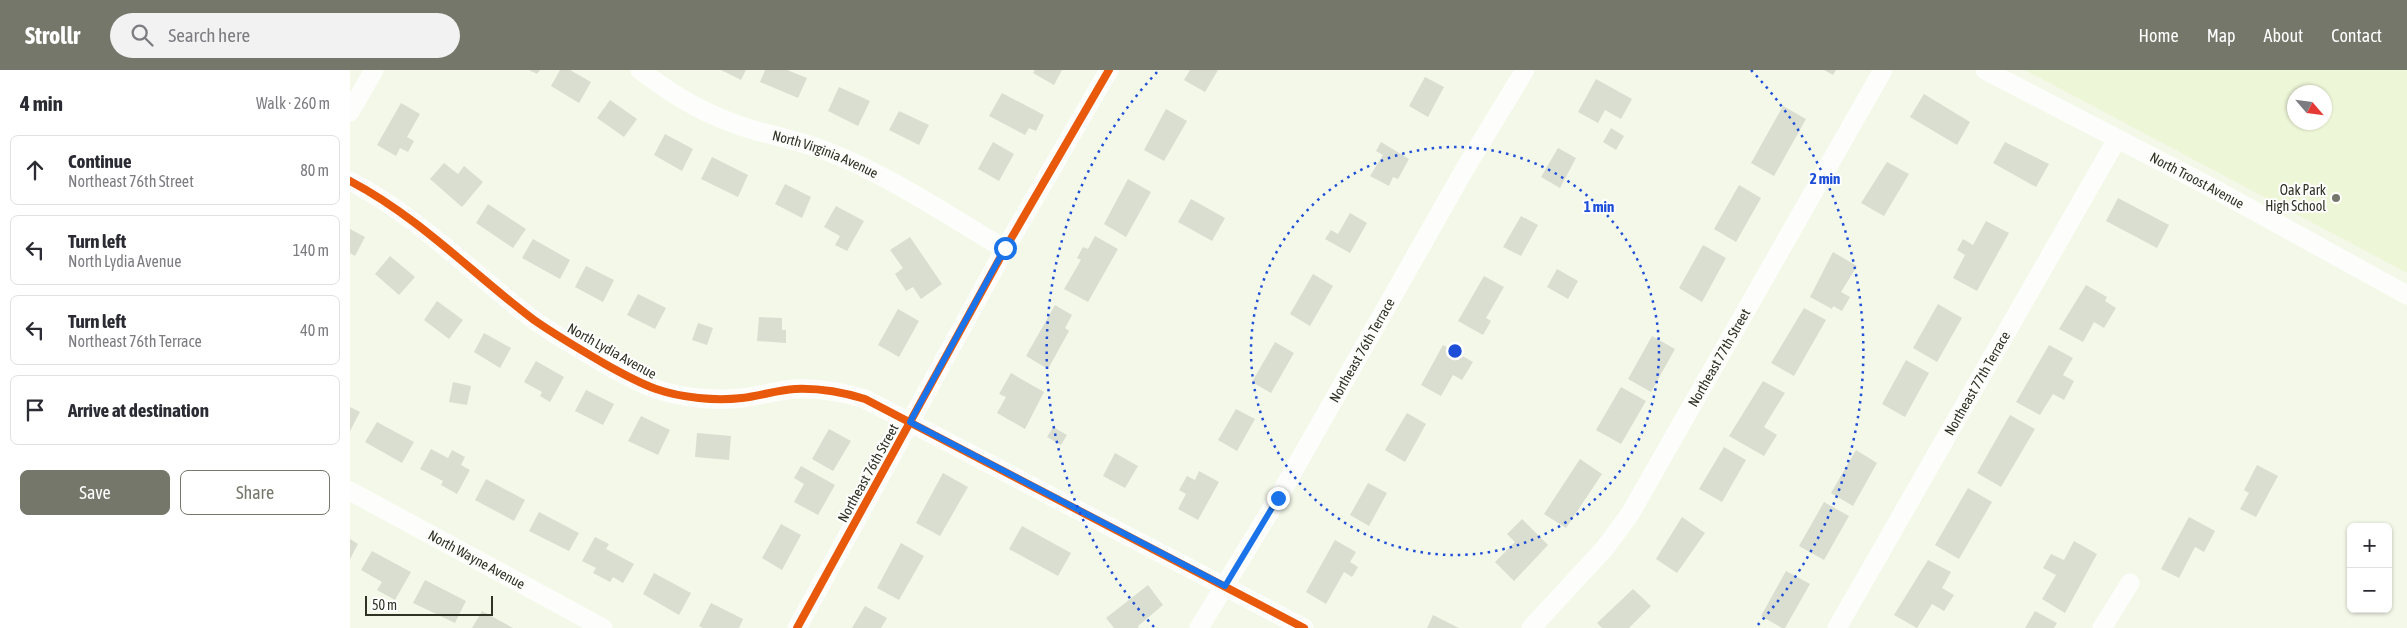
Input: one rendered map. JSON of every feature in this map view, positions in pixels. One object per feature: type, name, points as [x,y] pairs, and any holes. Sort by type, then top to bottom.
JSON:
[{"type":"street","points":[[350,112],[374,70]]},
{"type":"street","name":"North Virginia Avenue","points":[[640,70],[662,88],[692,106],[756,131],[793,139],[827,151],[869,171],[1005,248]]},
{"type":"street","name":"Northeast 76th Street","points":[[797,628],[1005,248],[1109,70]]},
{"type":"street","name":"Northeast 76th Terrace","points":[[1199,628],[1524,70]]},
{"type":"street","name":"Northeast 77th Street","points":[[1531,628],[1605,548],[1630,514],[1883,70]]},
{"type":"street","name":"North Troost Avenue","points":[[1985,70],[2407,295]]},
{"type":"street","name":"Northeast 77th Terrace","points":[[1837,628],[2117,139]]},
{"type":"street","name":"North Lydia Avenue","points":[[350,181],[377,195],[401,212],[535,320],[590,355],[656,389],[680,395],[717,399],[742,398],[793,389],[841,392],[866,399],[1304,628]]},
{"type":"street","name":"North Wayne Avenue","points":[[350,491],[604,628]]},
{"type":"street","points":[[2102,628],[2130,583]]},
{"type":"shaded area","name":"Oak Park High School","points":[[2025,70],[2407,70],[2407,273]]},
{"type":"building","points":[[529,70],[540,70],[537,74]]},
{"type":"building","points":[[560,70],[570,70],[591,82],[579,103],[551,86]]},
{"type":"building","points":[[721,70],[746,70],[741,80]]},
{"type":"building","points":[[765,70],[787,70],[807,78],[798,98],[760,82]]},
{"type":"building","points":[[1035,70],[1062,70],[1054,85],[1033,73]]},
{"type":"building","points":[[1190,70],[1218,70],[1205,92],[1184,80]]},
{"type":"building","points":[[1824,70],[1836,70],[1833,75]]},
{"type":"building","points":[[1425,77],[1444,87],[1428,117],[1409,106]]},
{"type":"building","points":[[1596,79],[1632,99],[1621,119],[1605,110],[1598,123],[1578,112]]},
{"type":"building","points":[[839,87],[870,101],[858,126],[828,111]]},
{"type":"building","points":[[1002,93],[1044,115],[1036,131],[1029,128],[1025,135],[989,116]]},
{"type":"building","points":[[1924,94],[1970,122],[1957,145],[1910,117]]},
{"type":"building","points":[[610,100],[637,119],[624,137],[597,118]]},
{"type":"building","points":[[401,103],[420,114],[407,137],[414,141],[408,152],[400,148],[396,156],[377,145]]},
{"type":"building","points":[[1783,106],[1806,119],[1774,176],[1751,163]]},
{"type":"building","points":[[1166,109],[1187,121],[1164,161],[1144,150]]},
{"type":"building","points":[[899,111],[929,125],[919,145],[889,130]]},
{"type":"building","points":[[1611,128],[1624,136],[1616,150],[1603,142]]},
{"type":"building","points":[[665,134],[693,149],[682,171],[654,155]]},
{"type":"building","points":[[993,142],[1014,154],[999,181],[978,169]]},
{"type":"building","points":[[1381,142],[1409,159],[1398,179],[1393,177],[1389,186],[1370,176],[1383,155],[1376,151]]},
{"type":"building","points":[[2005,142],[2049,164],[2036,187],[1993,163]]},
{"type":"building","points":[[1558,148],[1576,158],[1560,188],[1541,177]]},
{"type":"building","points":[[712,157],[748,175],[738,197],[701,179]]},
{"type":"building","points":[[1887,162],[1909,174],[1884,216],[1861,203]]},
{"type":"building","points":[[444,163],[458,174],[464,166],[483,182],[462,207],[430,179]]},
{"type":"building","points":[[1128,179],[1151,192],[1126,237],[1104,224]]},
{"type":"building","points":[[785,184],[811,197],[802,218],[775,204]]},
{"type":"building","points":[[1739,185],[1761,198],[1736,242],[1714,229]]},
{"type":"building","points":[[2118,198],[2169,225],[2157,248],[2106,221]]},
{"type":"building","points":[[1191,199],[1225,218],[1212,241],[1178,222]]},
{"type":"building","points":[[488,204],[526,229],[513,248],[476,223]]},
{"type":"building","points":[[836,206],[864,221],[847,251],[835,245],[840,236],[824,227]]},
{"type":"building","points":[[1350,213],[1367,223],[1350,253],[1325,239],[1331,230],[1338,234]]},
{"type":"building","points":[[1521,216],[1538,225],[1521,256],[1503,247]]},
{"type":"building","points":[[1986,221],[2009,233],[1977,291],[1953,278],[1965,255],[1957,250],[1963,239],[1973,245]]},
{"type":"building","points":[[350,229],[365,237],[355,256],[350,253]]},
{"type":"building","points":[[1095,236],[1118,249],[1088,302],[1064,289],[1081,260],[1077,258],[1083,247],[1088,249]]},
{"type":"building","points":[[910,237],[942,284],[921,299],[913,287],[906,291],[895,274],[903,268],[890,250]]},
{"type":"building","points":[[533,239],[570,260],[560,279],[522,258]]},
{"type":"building","points":[[1703,245],[1726,258],[1702,302],[1679,288]]},
{"type":"building","points":[[1833,252],[1857,266],[1841,292],[1850,297],[1842,311],[1833,306],[1832,309],[1810,297]]},
{"type":"building","points":[[390,256],[415,277],[399,295],[375,274]]},
{"type":"building","points":[[586,266],[614,280],[603,302],[575,287]]},
{"type":"building","points":[[1557,269],[1578,281],[1568,299],[1547,287]]},
{"type":"building","points":[[1313,274],[1333,286],[1310,326],[1290,314]]},
{"type":"building","points":[[1484,276],[1504,287],[1486,318],[1491,321],[1483,335],[1458,321]]},
{"type":"building","points":[[2086,285],[2107,297],[2105,301],[2116,308],[2104,328],[2094,322],[2083,342],[2059,329]]},
{"type":"building","points":[[638,294],[666,308],[655,329],[627,315]]},
{"type":"building","points":[[437,301],[463,320],[449,339],[424,320]]},
{"type":"building","points":[[1938,304],[1962,318],[1937,362],[1913,348]]},
{"type":"building","points":[[1055,305],[1072,315],[1065,328],[1069,331],[1048,369],[1026,356]]},
{"type":"building","points":[[1804,308],[1826,320],[1794,376],[1771,363]]},
{"type":"building","points":[[898,309],[919,321],[899,357],[878,345]]},
{"type":"building","points":[[759,317],[782,318],[782,330],[786,330],[786,343],[757,341]]},
{"type":"building","points":[[698,323],[713,328],[707,345],[692,340]]},
{"type":"building","points":[[484,333],[511,348],[500,368],[474,352]]},
{"type":"building","points":[[1652,336],[1675,349],[1651,392],[1628,379]]},
{"type":"building","points":[[1275,342],[1294,353],[1271,393],[1252,382]]},
{"type":"building","points":[[1443,345],[1473,362],[1462,380],[1453,375],[1441,396],[1421,385]]},
{"type":"building","points":[[2049,345],[2073,358],[2063,375],[2074,381],[2064,400],[2053,394],[2040,415],[2016,402]]},
{"type":"building","points":[[1906,360],[1929,373],[1905,417],[1882,404]]},
{"type":"building","points":[[536,361],[564,377],[550,402],[540,396],[542,392],[524,382]]},
{"type":"building","points":[[1011,373],[1044,392],[1025,429],[997,413],[1006,397],[999,394]]},
{"type":"building","points":[[1763,381],[1785,393],[1764,427],[1777,435],[1764,456],[1729,436]]},
{"type":"building","points":[[453,382],[471,386],[467,405],[449,402]]},
{"type":"building","points":[[1621,387],[1646,401],[1621,444],[1596,430]]},
{"type":"building","points":[[586,390],[614,404],[603,425],[575,411]]},
{"type":"building","points":[[350,407],[360,412],[350,431]]},
{"type":"building","points":[[1236,409],[1255,419],[1237,451],[1218,440]]},
{"type":"building","points":[[1407,413],[1426,424],[1405,462],[1385,450]]},
{"type":"building","points":[[2010,415],[2035,429],[2001,487],[1977,473]]},
{"type":"building","points":[[641,416],[670,430],[658,455],[628,441]]},
{"type":"building","points":[[377,422],[414,442],[402,463],[365,442]]},
{"type":"building","points":[[1053,427],[1067,435],[1061,445],[1047,437]]},
{"type":"building","points":[[829,429],[851,441],[833,471],[812,459]]},
{"type":"building","points":[[697,433],[731,436],[729,460],[695,457]]},
{"type":"building","points":[[1724,447],[1746,460],[1722,502],[1699,489]]},
{"type":"building","points":[[431,449],[448,458],[452,450],[465,457],[461,465],[470,470],[457,494],[441,485],[443,481],[420,469]]},
{"type":"building","points":[[1856,450],[1877,463],[1853,506],[1831,493]]},
{"type":"building","points":[[1115,453],[1138,466],[1125,488],[1103,476]]},
{"type":"building","points":[[1580,459],[1602,474],[1566,528],[1544,514]]},
{"type":"building","points":[[2257,465],[2278,476],[2256,517],[2240,509],[2249,493],[2244,490]]},
{"type":"building","points":[[801,466],[835,485],[818,515],[794,502],[804,484],[794,478]]},
{"type":"building","points":[[1199,471],[1219,482],[1198,520],[1178,509],[1186,494],[1179,490],[1187,476],[1195,480]]},
{"type":"building","points":[[943,473],[968,487],[940,536],[916,523]]},
{"type":"building","points":[[486,479],[525,500],[514,521],[475,500]]},
{"type":"building","points":[[1368,483],[1387,493],[1369,526],[1350,515]]},
{"type":"building","points":[[1968,488],[1992,502],[1959,559],[1935,545]]},
{"type":"building","points":[[1824,502],[1849,516],[1824,560],[1799,546]]},
{"type":"building","points":[[539,512],[579,533],[569,551],[529,531]]},
{"type":"building","points":[[1682,517],[1705,533],[1677,573],[1656,559]]},
{"type":"building","points":[[2189,517],[2215,531],[2204,552],[2195,547],[2179,578],[2161,569]]},
{"type":"building","points":[[1522,519],[1548,545],[1514,581],[1495,562],[1515,542],[1507,534]]},
{"type":"building","points":[[781,524],[801,535],[782,570],[762,558]]},
{"type":"building","points":[[1022,526],[1071,553],[1058,576],[1009,549]]},
{"type":"building","points":[[595,537],[609,544],[606,549],[634,564],[623,583],[613,577],[610,582],[593,573],[596,568],[582,561]]},
{"type":"building","points":[[350,539],[358,544],[350,559]]},
{"type":"building","points":[[1335,540],[1356,552],[1350,562],[1358,567],[1352,577],[1344,572],[1326,604],[1306,592]]},
{"type":"building","points":[[2074,541],[2097,554],[2065,613],[2042,599],[2056,575],[2043,568],[2051,554],[2064,560]]},
{"type":"building","points":[[901,543],[924,556],[899,600],[877,588]]},
{"type":"building","points":[[372,551],[411,572],[395,600],[377,590],[382,582],[361,570]]},
{"type":"building","points":[[1928,560],[1951,572],[1942,588],[1954,595],[1944,611],[1932,604],[1917,628],[1894,615]]},
{"type":"building","points":[[1786,571],[1810,584],[1785,628],[1782,628],[1761,616]]},
{"type":"building","points":[[654,573],[691,593],[679,615],[643,594]]},
{"type":"building","points":[[425,580],[466,601],[455,623],[413,603]]},
{"type":"building","points":[[1148,585],[1163,605],[1138,626],[1139,628],[1114,628],[1106,618]]},
{"type":"building","points":[[1633,589],[1651,606],[1629,628],[1602,628],[1597,623]]},
{"type":"building","points":[[711,603],[743,619],[739,628],[703,628],[699,626]]},
{"type":"building","points":[[865,606],[887,618],[881,628],[852,628]]},
{"type":"building","points":[[482,611],[513,628],[472,628]]},
{"type":"building","points":[[2035,611],[2057,623],[2054,628],[2025,628]]},
{"type":"building","points":[[1433,615],[1459,628],[1427,628]]},
{"type":"cycle path","points":[[797,628],[1005,249],[1109,70]]},
{"type":"cycle path","points":[[350,181],[399,211],[534,320],[617,371],[637,381],[666,392],[699,398],[742,398],[795,389],[813,389],[848,394],[865,399],[1304,628]]},
{"type":"place","name":"Oak Park High School","points":[[2336,198]]},
{"type":"route","points":[[1005,248],[910,422],[1225,586],[1278,498]]}]
